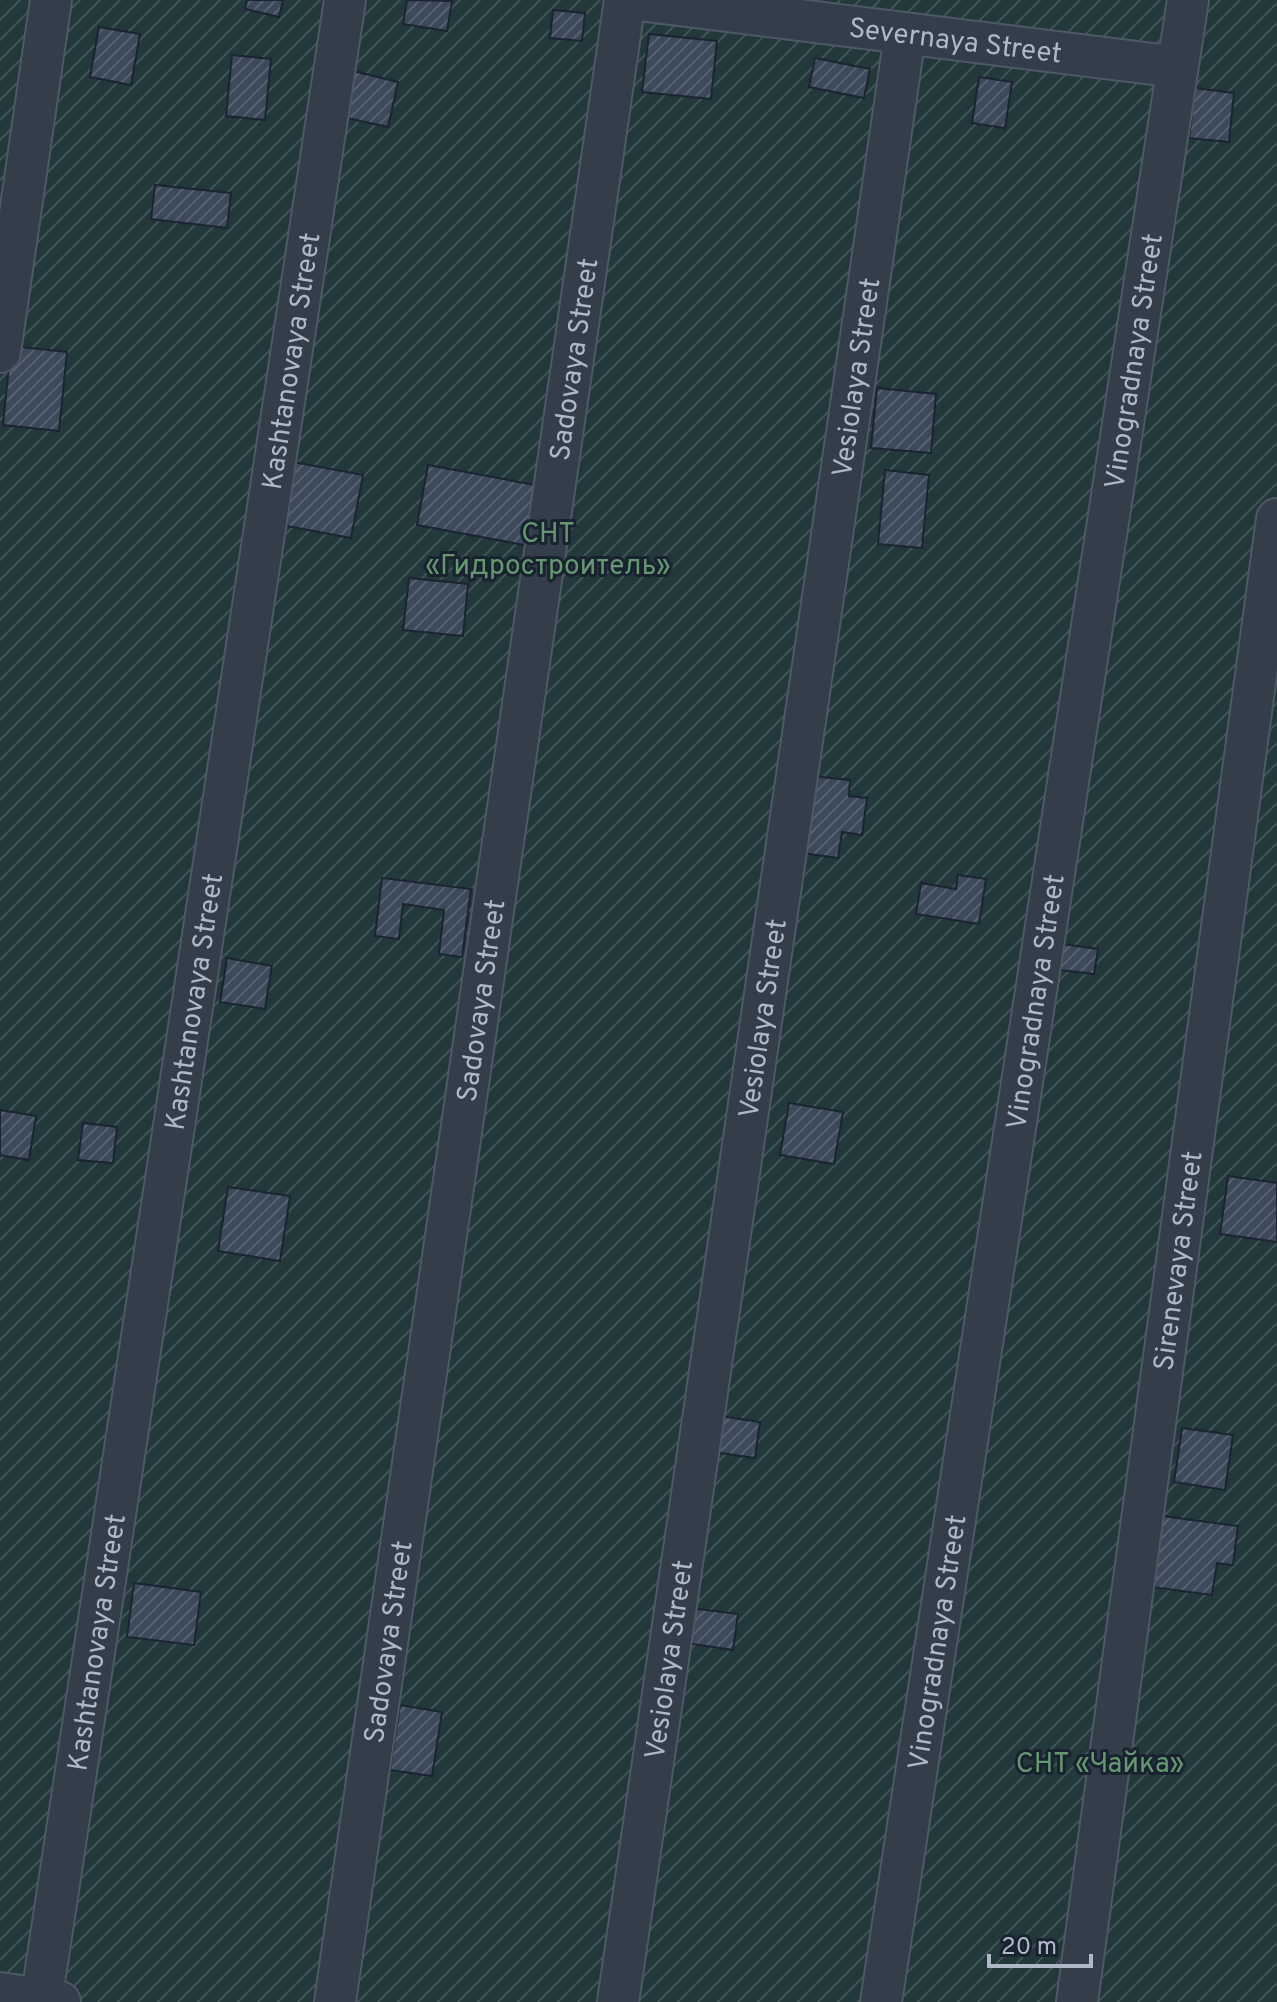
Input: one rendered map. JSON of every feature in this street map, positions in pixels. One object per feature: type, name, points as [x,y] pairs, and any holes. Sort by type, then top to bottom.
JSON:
[{"type":"street","points":[[0,352],[51,0]]},
{"type":"street","name":"Kashtanovaya Street","points":[[47,2001],[345,0]]},
{"type":"street","name":"Sadovaya Street","points":[[335,2002],[625,0]]},
{"type":"street","name":"Severnaya Street","points":[[638,0],[1177,67]]},
{"type":"street","name":"Vinogradnaya Street","points":[[881,2002],[1188,0]]},
{"type":"street","name":"Vesiolaya Street","points":[[618,2002],[905,35]]},
{"type":"street","name":"Sirenevaya Street","points":[[1077,2002],[1277,519]]},
{"type":"street","points":[[0,1993],[47,2001]]},
{"type":"green space","name":"СНТ «Гидростроитель»","points":[[0,0],[1277,0],[1277,2002],[0,2002]]},
{"type":"building","points":[[247,0],[283,0],[279,17],[245,9]]},
{"type":"building","points":[[407,0],[452,1],[447,31],[403,24]]},
{"type":"building","points":[[553,10],[585,13],[582,41],[550,38]]},
{"type":"building","points":[[99,27],[140,34],[131,85],[90,77]]},
{"type":"building","points":[[649,34],[717,41],[711,99],[642,92]]},
{"type":"building","points":[[232,55],[271,59],[265,120],[226,116]]},
{"type":"building","points":[[815,58],[870,69],[864,98],[809,87]]},
{"type":"building","points":[[353,71],[398,82],[388,127],[343,117]]},
{"type":"building","points":[[979,77],[1012,82],[1005,128],[972,123]]},
{"type":"building","points":[[1195,88],[1234,93],[1229,142],[1189,138]]},
{"type":"building","points":[[155,185],[231,193],[227,228],[151,219]]},
{"type":"building","points":[[11,346],[67,352],[59,431],[3,425]]},
{"type":"building","points":[[877,388],[936,394],[931,453],[871,448]]},
{"type":"building","points":[[288,461],[363,475],[351,538],[276,524]]},
{"type":"building","points":[[428,465],[535,485],[524,545],[417,525]]},
{"type":"building","points":[[885,470],[929,475],[922,548],[878,544]]},
{"type":"building","points":[[409,578],[468,584],[463,636],[403,630]]},
{"type":"building","points":[[811,776],[850,780],[849,796],[867,798],[862,835],[842,832],[838,858],[802,853]]},
{"type":"building","points":[[958,875],[986,879],[979,924],[916,914],[921,883],[956,889]]},
{"type":"building","points":[[382,878],[471,889],[462,957],[439,954],[444,910],[403,904],[399,939],[375,936]]},
{"type":"building","points":[[1063,944],[1098,949],[1094,974],[1060,970]]},
{"type":"building","points":[[227,958],[272,966],[265,1009],[220,1002]]},
{"type":"building","points":[[789,1103],[843,1112],[834,1164],[780,1155]]},
{"type":"building","points":[[0,1110],[36,1116],[29,1160],[0,1155]]},
{"type":"building","points":[[83,1123],[117,1127],[113,1163],[78,1160]]},
{"type":"building","points":[[1228,1176],[1277,1183],[1277,1242],[1220,1234]]},
{"type":"building","points":[[228,1187],[290,1196],[280,1261],[218,1251]]},
{"type":"building","points":[[720,1416],[760,1422],[755,1458],[714,1452]]},
{"type":"building","points":[[1182,1428],[1233,1435],[1225,1490],[1174,1482]]},
{"type":"building","points":[[1162,1516],[1238,1526],[1233,1565],[1217,1563],[1212,1595],[1152,1587]]},
{"type":"building","points":[[134,1583],[201,1592],[194,1645],[127,1637]]},
{"type":"building","points":[[691,1608],[738,1614],[733,1650],[686,1643]]},
{"type":"building","points":[[400,1705],[442,1712],[432,1776],[390,1770]]},
{"type":"park label","name":"СНТ «Чайка»","points":[[1100,1762]]}]
